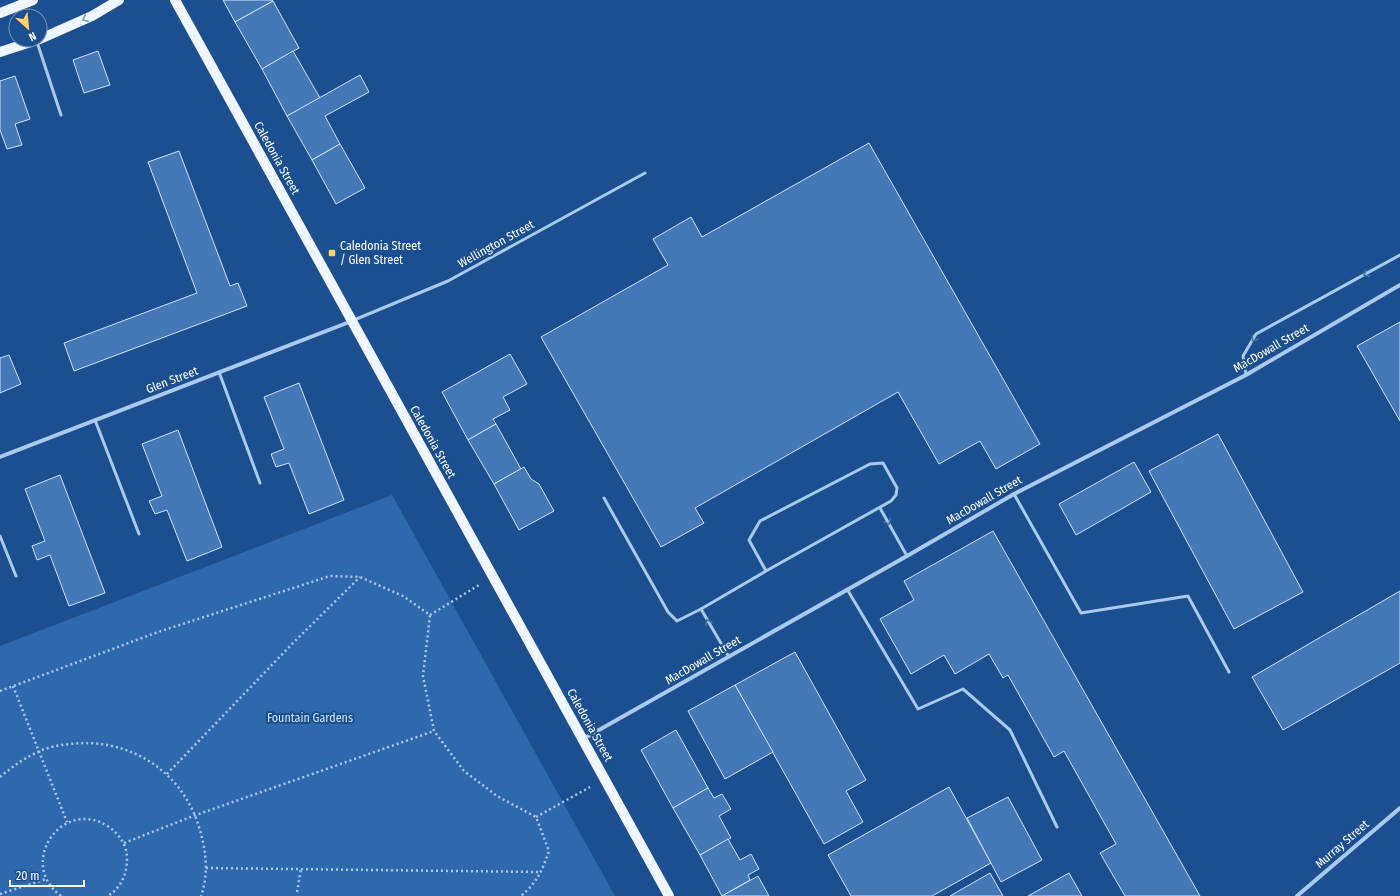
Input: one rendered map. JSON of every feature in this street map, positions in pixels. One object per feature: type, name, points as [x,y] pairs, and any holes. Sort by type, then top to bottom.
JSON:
[{"type":"main road","points":[[0,13],[33,0]]},
{"type":"main road","points":[[48,35],[92,16],[119,0]]},
{"type":"main road","name":"Caledonia Street","points":[[175,0],[583,740],[665,895]]},
{"type":"main road","points":[[0,52],[12,48]]},
{"type":"street","name":"MacDowall Street","points":[[583,740],[1014,494],[1246,375],[1400,285]]},
{"type":"street","name":"Glen Street","points":[[0,457],[352,321]]},
{"type":"street","name":"Murray Street","points":[[1297,896],[1400,808]]},
{"type":"lane","points":[[39,48],[61,115]]},
{"type":"lane","name":"Wellington Street","points":[[352,321],[448,281],[645,173]]},
{"type":"lane","points":[[1246,375],[1243,356],[1256,334],[1400,255]]},
{"type":"lane","points":[[218,372],[260,483]]},
{"type":"lane","points":[[95,420],[138,534]]},
{"type":"lane","points":[[604,498],[668,612],[677,621],[701,609],[891,501],[896,495],[897,488],[883,463],[870,464],[760,521],[749,540],[766,571]]},
{"type":"lane","points":[[1014,494],[1081,613],[1188,596],[1228,672]]},
{"type":"lane","points":[[880,508],[907,556]]},
{"type":"lane","points":[[0,536],[16,576]]},
{"type":"lane","points":[[847,589],[918,709],[963,689],[1010,730],[1057,827]]},
{"type":"lane","points":[[701,609],[729,657]]},
{"type":"path","points":[[0,691],[158,632],[330,576],[360,577],[404,596],[430,615]]},
{"type":"path","points":[[430,615],[493,576]]},
{"type":"path","points":[[167,774],[292,644],[360,577]]},
{"type":"path","points":[[430,615],[423,676],[434,731],[464,771],[497,796],[536,817],[549,852],[542,872],[533,885],[521,896]]},
{"type":"path","points":[[13,686],[67,822]]},
{"type":"path","points":[[124,843],[196,815],[434,731]]},
{"type":"path","points":[[0,777],[15,764],[38,751],[58,745],[81,742],[104,744],[127,750],[148,760],[167,774],[180,788],[196,815],[205,844],[206,868],[202,896]]},
{"type":"path","points":[[536,817],[604,779]]},
{"type":"path","points":[[61,896],[55,892],[46,879],[43,869],[43,856],[46,843],[54,832],[67,822],[90,819],[103,823],[114,830],[124,843],[127,854],[127,868],[123,881],[114,892],[108,896]]},
{"type":"path","points":[[206,868],[542,872]]},
{"type":"path","points":[[297,892],[301,869]]},
{"type":"path","points":[[0,894],[46,879]]},
{"type":"green space","name":"Fountain Gardens","points":[[392,495],[615,896],[0,896],[0,646]]},
{"type":"building","points":[[223,0],[272,0],[273,1],[235,22]]},
{"type":"building","points":[[273,1],[299,48],[262,69],[235,22]]},
{"type":"building","points":[[98,51],[110,85],[84,93],[73,60]]},
{"type":"building","points":[[293,51],[320,98],[287,116],[262,69]]},
{"type":"building","points":[[360,75],[369,92],[325,116],[340,144],[312,160],[287,116]]},
{"type":"building","points":[[15,76],[30,119],[15,124],[22,145],[7,149],[0,130],[0,81]]},
{"type":"building","points":[[869,143],[1040,444],[996,469],[980,441],[939,464],[898,392],[695,508],[704,523],[661,547],[541,337],[668,265],[653,239],[691,217],[702,237]]},
{"type":"building","points":[[340,144],[365,188],[336,204],[312,160]]},
{"type":"building","points":[[179,151],[230,286],[238,283],[247,306],[74,371],[64,343],[197,293],[148,162]]},
{"type":"building","points":[[1400,322],[1400,421],[1357,346]]},
{"type":"building","points":[[510,354],[527,384],[503,397],[510,410],[493,419],[496,424],[468,440],[442,392]]},
{"type":"building","points":[[9,355],[21,384],[0,393],[0,358]]},
{"type":"building","points":[[299,383],[344,500],[309,514],[289,463],[276,467],[271,454],[284,449],[264,397]]},
{"type":"building","points":[[496,424],[521,469],[494,484],[468,440]]},
{"type":"building","points":[[178,430],[222,547],[187,561],[167,510],[155,514],[149,501],[162,496],[142,444]]},
{"type":"building","points":[[1218,434],[1303,592],[1234,629],[1149,471]]},
{"type":"building","points":[[1134,462],[1151,492],[1076,535],[1059,504]]},
{"type":"building","points":[[524,467],[531,479],[539,484],[554,511],[519,530],[494,484]]},
{"type":"building","points":[[60,475],[105,593],[69,606],[50,555],[37,560],[32,546],[45,541],[25,489]]},
{"type":"building","points":[[993,531],[1200,896],[1125,896],[1100,853],[1116,844],[1064,751],[1054,757],[1008,675],[1003,678],[989,654],[955,674],[944,655],[911,674],[880,619],[914,600],[904,581]]},
{"type":"building","points":[[1400,591],[1400,663],[1283,730],[1252,677]]},
{"type":"building","points":[[795,652],[866,780],[846,791],[863,822],[824,844],[735,685]]},
{"type":"building","points":[[735,685],[773,752],[725,779],[688,711]]},
{"type":"building","points":[[676,730],[708,788],[673,808],[641,750]]},
{"type":"building","points":[[949,787],[991,863],[932,896],[851,896],[828,855]]},
{"type":"building","points":[[708,788],[714,798],[722,794],[731,809],[719,816],[731,838],[700,855],[673,808]]},
{"type":"building","points":[[1008,797],[1042,860],[1001,882],[967,818]]},
{"type":"building","points":[[728,839],[740,860],[751,854],[759,869],[748,875],[750,880],[722,896],[700,855]]},
{"type":"building","points":[[990,873],[1003,896],[950,896]]},
{"type":"building","points":[[1069,873],[1082,896],[1028,896]]},
{"type":"building","points":[[758,876],[769,896],[722,896]]},
{"type":"place","name":"Caledonia Street / Glen Street","points":[[332,253]]}]
